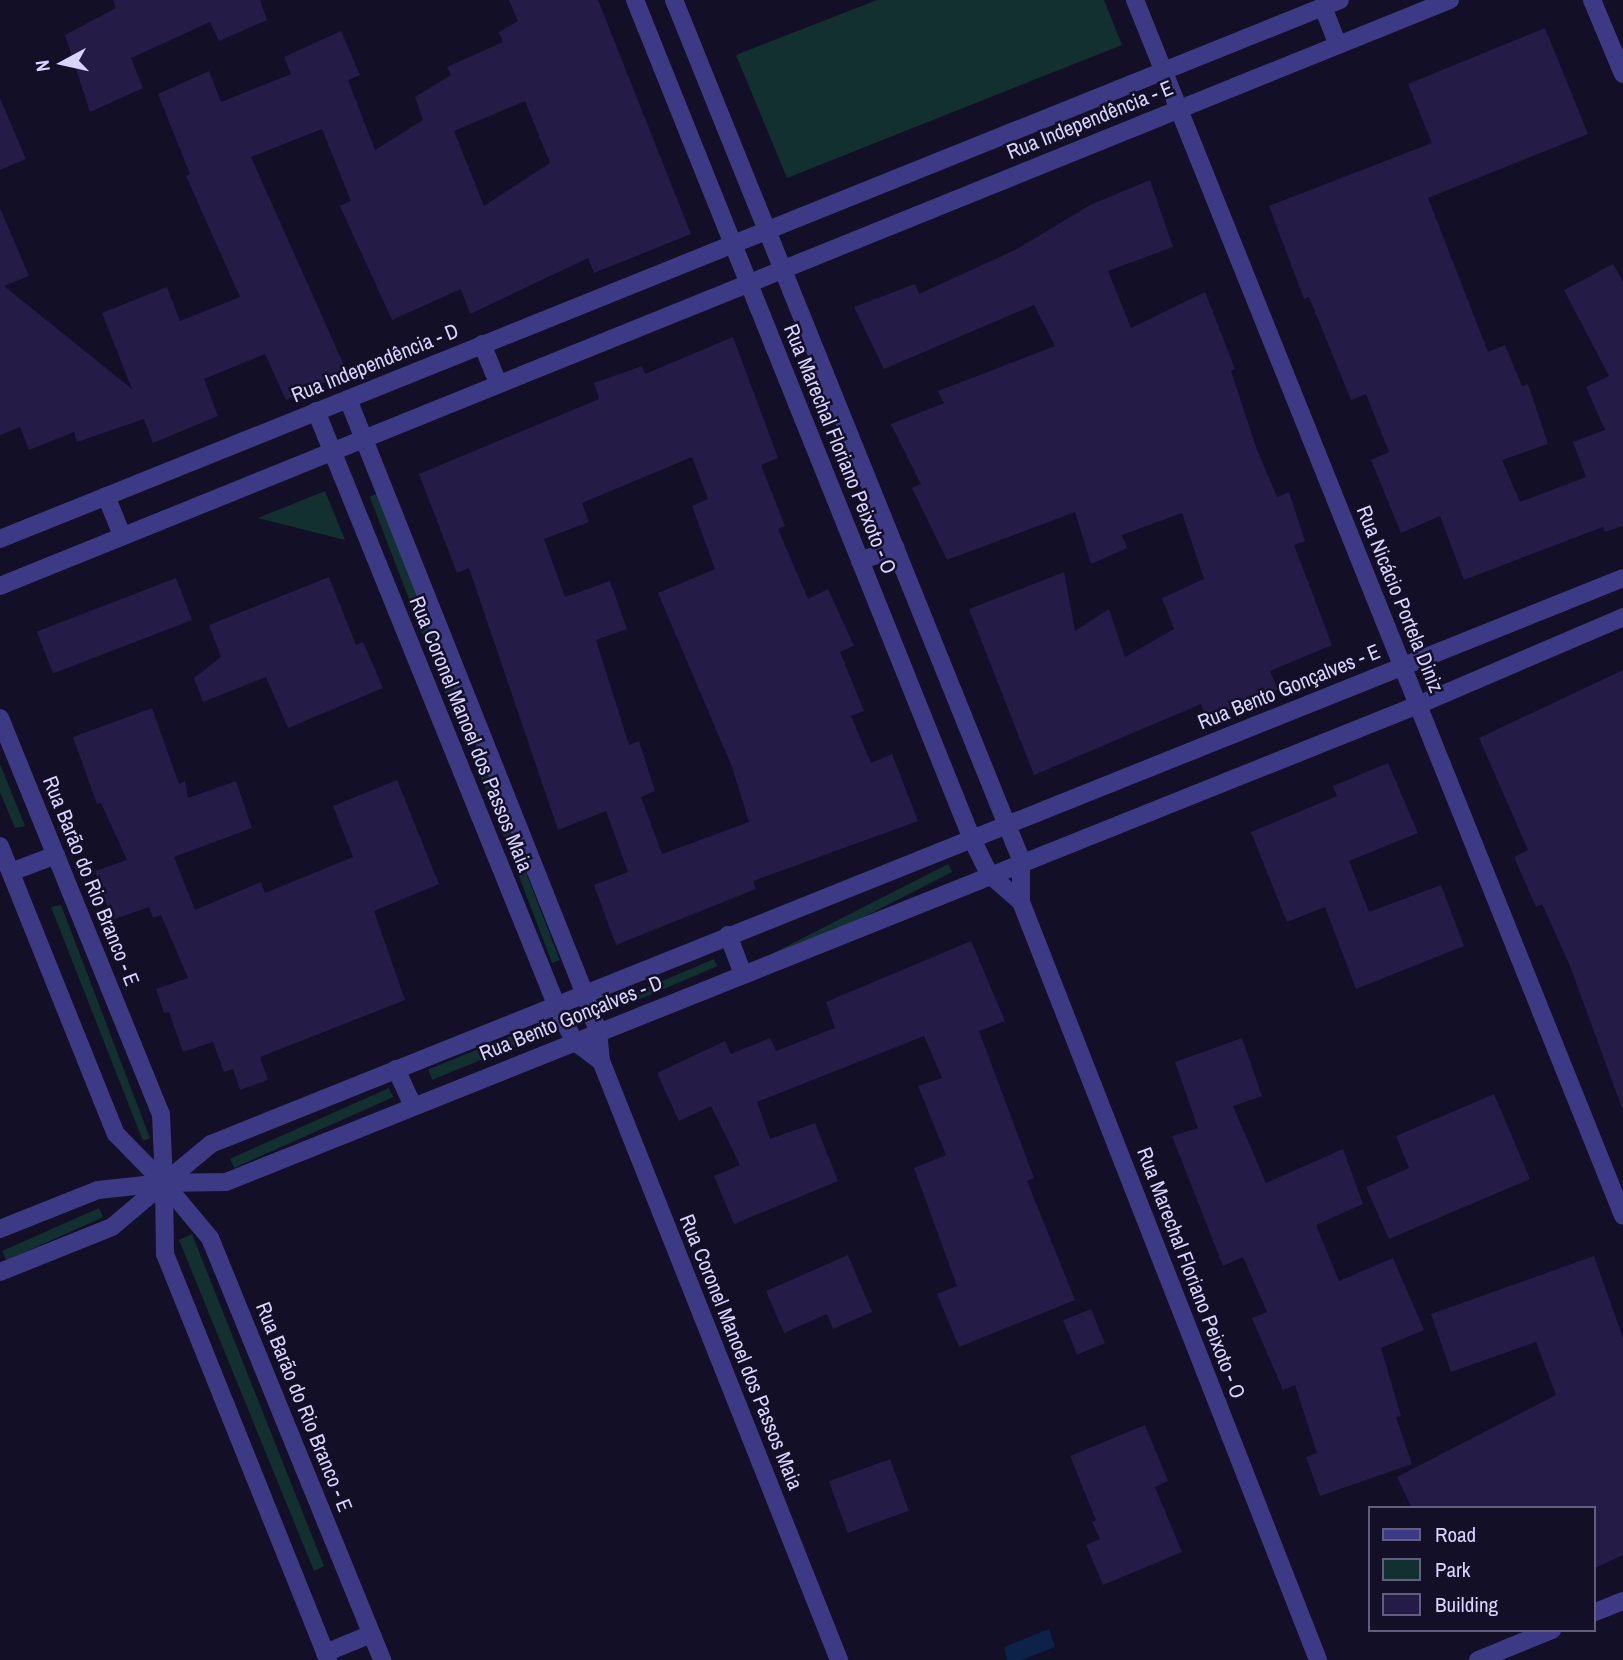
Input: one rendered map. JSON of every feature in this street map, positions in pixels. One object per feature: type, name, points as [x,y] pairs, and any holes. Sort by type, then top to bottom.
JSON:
[{"type":"street","name":"Rua Marechal Floriano Peixoto - O","points":[[635,0],[972,839],[989,874],[1021,902]]},
{"type":"street","name":"Rua Marechal Floriano Peixoto - O","points":[[674,0],[1021,860],[1021,902],[1318,1660]]},
{"type":"street","name":"Rua Nicácio Portela Diniz","points":[[1135,0],[1623,1216]]},
{"type":"street","name":"Rua Independência - E","points":[[748,282],[1450,0]]},
{"type":"street","points":[[1592,0],[1623,74]]},
{"type":"street","name":"Rua Independência - E","points":[[767,229],[1332,3]]},
{"type":"street","points":[[1332,3],[1338,45]]},
{"type":"street","name":"Rua Independência - D","points":[[0,538],[767,229]]},
{"type":"street","points":[[0,586],[748,282]]},
{"type":"street","points":[[482,344],[498,383]]},
{"type":"street","name":"Rua Coronel Manoel dos Passos Maia","points":[[348,398],[584,992],[598,1032],[601,1061],[839,1660]]},
{"type":"street","name":"Rua Coronel Manoel dos Passos Maia","points":[[316,411],[556,1004],[574,1041],[601,1061]]},
{"type":"street","points":[[106,496],[122,535]]},
{"type":"street","points":[[860,561],[896,548]]},
{"type":"street","name":"Rua Bento Gonçalves - E","points":[[972,839],[1623,578]]},
{"type":"street","points":[[989,874],[1418,705],[1623,617]]},
{"type":"street","points":[[441,720],[471,707]]},
{"type":"street","name":"Rua Barão do Rio Branco - E","points":[[0,718],[161,1114],[165,1254],[327,1656]]},
{"type":"street","name":"Rua Bento Gonçalves - D","points":[[0,1272],[112,1227],[211,1144],[584,992],[972,839]]},
{"type":"street","name":"Rua Barão do Rio Branco - E","points":[[0,846],[116,1134],[124,1148],[164,1183],[210,1238],[382,1660]]},
{"type":"street","points":[[11,872],[56,855]]},
{"type":"street","name":"Rua Bento Gonçalves - D","points":[[0,1229],[98,1190],[164,1183],[226,1182],[989,874]]},
{"type":"street","points":[[728,935],[743,974]]},
{"type":"street","points":[[396,1069],[413,1106]]},
{"type":"street","points":[[1595,1613],[1623,1601]]},
{"type":"street","points":[[1478,1660],[1547,1632]]},
{"type":"street","points":[[327,1656],[371,1634]]},
{"type":"green space","points":[[877,0],[1104,0],[1122,45],[787,178],[736,55]]},
{"type":"green space","points":[[325,491],[345,540],[258,518]]},
{"type":"green space","points":[[379,493],[456,694],[447,697],[370,497]]},
{"type":"green space","points":[[479,750],[560,960],[552,963],[472,753]]},
{"type":"green space","points":[[0,764],[25,826],[15,828],[0,792]]},
{"type":"green space","points":[[948,864],[952,872],[777,961],[772,953]]},
{"type":"green space","points":[[61,905],[150,1138],[143,1141],[51,907]]},
{"type":"green space","points":[[714,959],[717,966],[636,1001],[633,993]]},
{"type":"green space","points":[[531,1028],[535,1038],[432,1080],[428,1070]]},
{"type":"green space","points":[[389,1088],[393,1097],[234,1168],[230,1159]]},
{"type":"green space","points":[[99,1208],[103,1217],[6,1260],[2,1251]]},
{"type":"green space","points":[[192,1234],[324,1566],[314,1571],[179,1240]]},
{"type":"water","points":[[1049,1629],[1055,1647],[1022,1660],[1007,1660],[1004,1647]]},
{"type":"building","points":[[113,0],[260,0],[267,20],[219,41],[210,22],[131,58],[143,88],[90,112],[65,35],[116,8]]},
{"type":"building","points":[[509,0],[598,0],[691,234],[594,273],[588,258],[470,314],[461,289],[392,320],[340,206],[351,201],[322,129],[251,157],[347,372],[286,400],[265,354],[204,379],[218,416],[153,443],[144,419],[77,442],[74,432],[29,450],[20,427],[0,435],[0,208],[29,276],[4,286],[132,389],[102,313],[167,287],[180,321],[240,297],[186,176],[190,174],[158,94],[209,71],[221,102],[291,74],[284,57],[341,31],[360,75],[348,80],[375,150],[423,120],[415,97],[451,75],[447,67],[503,42],[499,32],[518,21]],"holes":[[[525,101],[550,163],[484,206],[454,131]]]},
{"type":"building","points":[[1545,28],[1588,134],[1428,198],[1488,352],[1505,345],[1522,386],[1528,384],[1548,444],[1502,460],[1520,502],[1586,477],[1573,442],[1605,430],[1586,387],[1609,376],[1564,290],[1613,264],[1623,282],[1623,526],[1605,532],[1603,527],[1464,580],[1440,516],[1401,533],[1371,460],[1389,452],[1366,394],[1351,400],[1309,297],[1304,299],[1269,206],[1432,143],[1408,84]]},
{"type":"building","points":[[0,98],[26,159],[0,170]]},
{"type":"building","points":[[1150,180],[1173,247],[1108,271],[1131,328],[1205,292],[1235,369],[1231,371],[1256,447],[1277,497],[1289,492],[1305,541],[1294,545],[1332,645],[1270,671],[1278,690],[1206,718],[1201,704],[1034,775],[969,609],[1064,572],[1075,631],[1109,609],[1125,657],[1174,629],[1162,598],[1204,579],[1182,513],[1122,535],[1127,548],[1091,564],[1075,512],[947,560],[912,488],[921,484],[891,424],[944,403],[938,391],[1055,346],[1034,305],[884,369],[854,307],[915,284],[919,294],[1017,249],[1090,205]]},
{"type":"building","points":[[733,337],[778,458],[761,465],[785,526],[778,529],[808,599],[828,589],[854,646],[840,652],[864,711],[851,716],[871,763],[892,754],[918,821],[753,881],[756,889],[616,945],[594,885],[628,872],[606,811],[558,830],[469,568],[457,573],[419,474],[599,399],[594,383],[642,366],[645,374]],"holes":[[[692,457],[708,499],[692,506],[715,569],[658,593],[732,767],[749,822],[662,854],[641,797],[655,791],[639,741],[629,745],[596,640],[627,629],[610,581],[565,597],[544,539],[589,522],[582,503]]]},
{"type":"building","points":[[329,577],[356,645],[363,642],[383,688],[288,728],[266,677],[203,702],[194,678],[221,657],[209,625]]},
{"type":"building","points":[[176,578],[192,620],[53,673],[37,631]]},
{"type":"building","points":[[1623,670],[1622,1108],[1570,966],[1542,904],[1536,907],[1514,857],[1528,850],[1479,738]]},
{"type":"building","points":[[152,708],[179,784],[185,781],[188,798],[236,781],[252,828],[174,857],[195,910],[261,882],[265,893],[353,857],[333,806],[397,780],[439,884],[374,911],[405,1000],[260,1057],[268,1080],[240,1090],[233,1069],[224,1072],[213,1042],[183,1052],[169,1012],[164,1013],[156,989],[188,978],[161,915],[153,918],[149,907],[112,920],[95,871],[127,860],[101,803],[97,804],[73,737]]},
{"type":"building","points":[[1388,763],[1418,833],[1349,861],[1369,912],[1441,885],[1464,946],[1356,989],[1325,907],[1287,922],[1251,832],[1337,796],[1333,786]]},
{"type":"building","points":[[971,941],[1005,1021],[979,1031],[1034,1178],[1027,1181],[1075,1300],[959,1347],[937,1294],[957,1286],[914,1168],[946,1155],[918,1086],[942,1078],[924,1036],[757,1102],[770,1139],[815,1123],[838,1181],[734,1224],[714,1176],[740,1165],[711,1106],[679,1121],[657,1073],[725,1041],[731,1054],[770,1038],[776,1051],[835,1028],[826,1002]]},
{"type":"building","points":[[1242,1038],[1262,1096],[1233,1106],[1266,1183],[1343,1149],[1363,1204],[1316,1225],[1339,1281],[1393,1258],[1424,1330],[1381,1348],[1401,1416],[1396,1417],[1412,1464],[1320,1496],[1306,1457],[1317,1453],[1295,1385],[1283,1390],[1252,1318],[1267,1312],[1243,1257],[1223,1266],[1172,1136],[1198,1128],[1175,1062]]},
{"type":"building","points":[[1494,1094],[1530,1179],[1389,1239],[1366,1187],[1409,1168],[1396,1136]]},
{"type":"building","points":[[848,1255],[872,1312],[833,1329],[827,1314],[784,1333],[766,1291]]},
{"type":"building","points":[[1594,1256],[1623,1338],[1623,1555],[1595,1568],[1595,1506],[1411,1506],[1397,1477],[1556,1395],[1536,1342],[1451,1372],[1431,1314]]},
{"type":"building","points":[[1091,1309],[1105,1343],[1077,1355],[1063,1320]]},
{"type":"building","points":[[1145,1425],[1168,1481],[1155,1487],[1182,1552],[1103,1585],[1086,1545],[1100,1539],[1092,1522],[1096,1520],[1070,1456]]},
{"type":"building","points":[[890,1459],[909,1511],[848,1533],[829,1481]]}]
